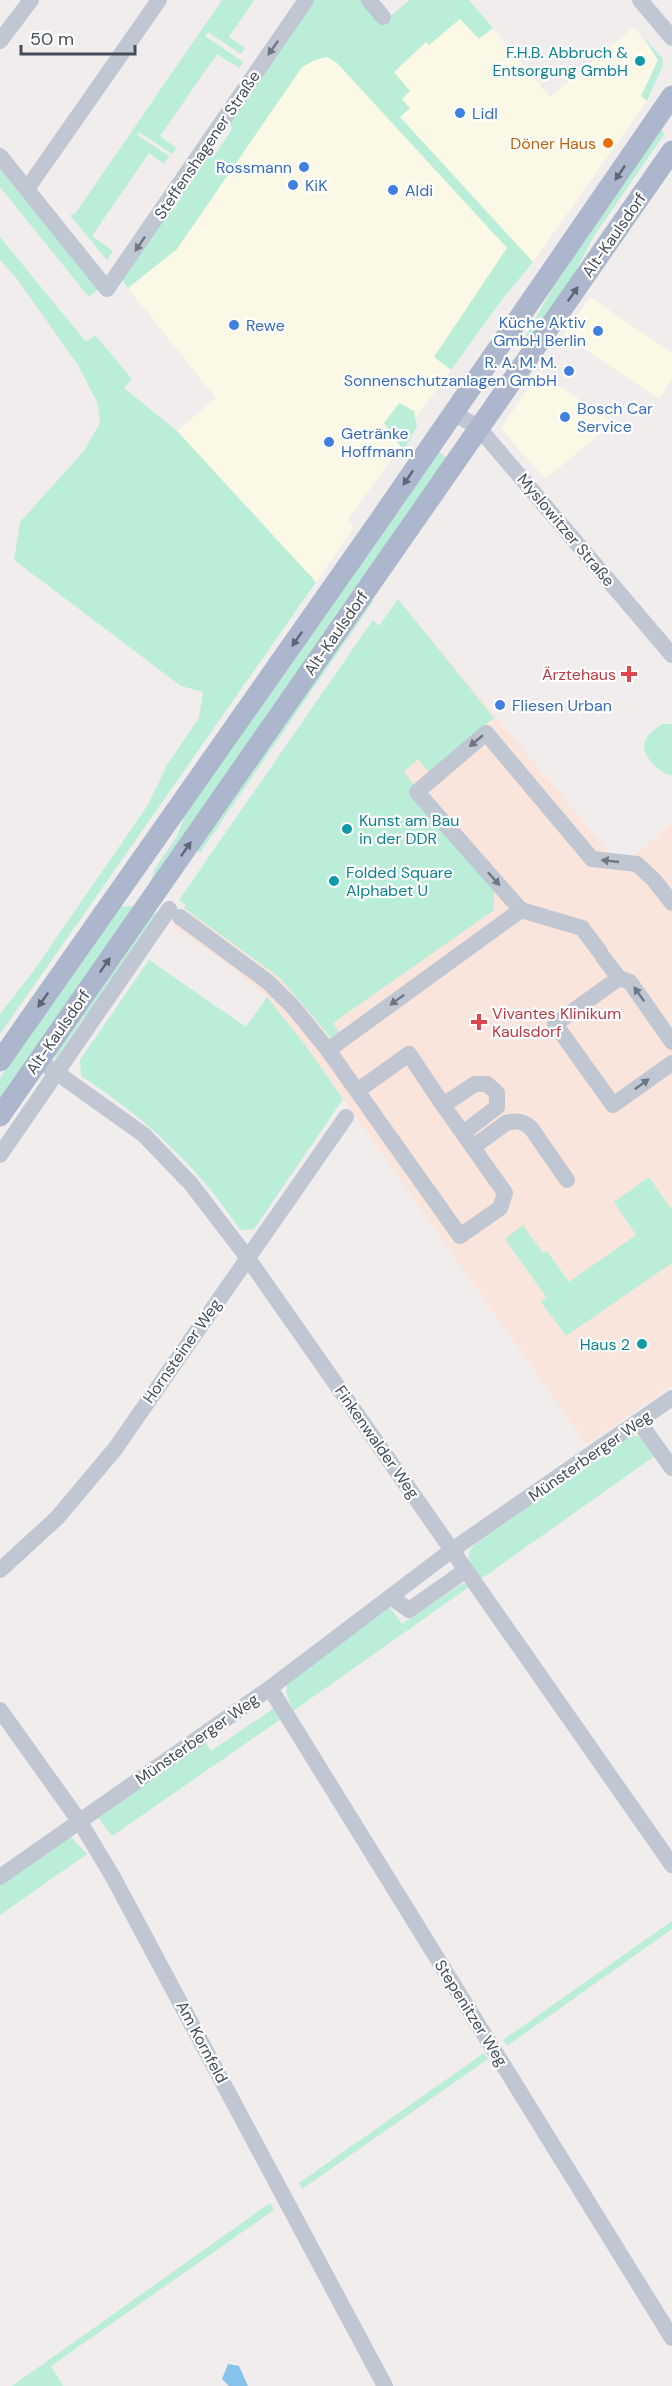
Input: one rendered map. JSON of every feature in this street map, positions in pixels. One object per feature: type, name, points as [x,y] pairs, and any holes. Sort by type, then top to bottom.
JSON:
[{"type":"main road","name":"Alt-Kaulsdorf","points":[[0,1061],[672,96]]},
{"type":"main road","name":"Alt-Kaulsdorf","points":[[0,1116],[672,151]]},
{"type":"street","points":[[0,41],[31,0]]},
{"type":"street","points":[[0,156],[27,189],[159,0]]},
{"type":"street","name":"Steffenshagener Straße","points":[[27,189],[107,289],[306,0]]},
{"type":"street","points":[[369,0],[383,17]]},
{"type":"street","points":[[640,0],[672,38]]},
{"type":"street","name":"Myslowitzer Straße","points":[[453,413],[478,427],[672,655]]},
{"type":"street","points":[[672,903],[654,880],[637,864],[592,859],[486,733],[417,792],[521,910],[582,928],[619,978],[630,982],[672,1042]]},
{"type":"street","points":[[357,1091],[409,1054],[505,1193],[500,1208],[460,1236],[357,1091],[328,1050],[521,910]]},
{"type":"street","name":"Alt-Kaulsdorf","points":[[0,1155],[57,1072],[174,913],[268,982],[293,1007],[328,1050]]},
{"type":"street","points":[[619,978],[555,1024],[559,1031],[612,1105],[672,1063]]},
{"type":"street","name":"Finkenwalder Weg","points":[[39,1060],[144,1135],[191,1184],[247,1257],[672,1865]]},
{"type":"street","points":[[443,1106],[475,1084],[487,1084],[495,1090],[498,1100],[495,1111],[468,1140]]},
{"type":"street","name":"Hornsteiner Weg","points":[[0,1570],[57,1518],[115,1449],[346,1117]]},
{"type":"street","points":[[468,1140],[512,1121],[523,1123],[531,1128],[567,1180]]},
{"type":"street","name":"Münsterberger Weg","points":[[0,1878],[270,1688],[452,1550],[672,1398]]},
{"type":"street","points":[[639,1422],[672,1468]]},
{"type":"street","points":[[391,1597],[409,1610],[466,1570]]},
{"type":"street","name":"Stepenitzer Weg","points":[[270,1688],[672,2338]]},
{"type":"street","name":"Am Kornfeld","points":[[0,1710],[80,1822],[113,1877],[385,2386]]},
{"type":"shaded area","points":[[322,0],[389,57],[410,0],[469,0],[550,97],[634,27],[658,60],[641,96],[647,101],[533,262],[501,301],[416,418],[417,423],[348,520],[354,527],[316,582],[177,431],[216,398],[125,284]]},
{"type":"shaded area","points":[[590,297],[672,353],[672,379],[659,399],[564,335]]},
{"type":"shaded area","points":[[539,372],[613,423],[545,479],[501,428]]},
{"type":"shaded area","name":"Vivantes Klinikum Kaulsdorf","points":[[398,599],[621,867],[672,823],[672,1385],[587,1445],[306,1046],[267,997],[222,960],[172,926]]},
{"type":"green space","points":[[222,0],[254,0],[229,37],[245,48],[241,54],[208,32],[205,36],[243,62],[239,68],[217,54],[160,136],[176,148],[172,154],[139,132],[137,135],[169,156],[164,164],[149,153],[92,236],[113,251],[107,260],[70,215],[75,214]]},
{"type":"green space","points":[[314,0],[362,0],[389,17],[410,0],[469,0],[493,28],[479,39],[460,19],[429,45],[426,42],[394,72],[410,91],[402,99],[410,108],[400,117],[533,262],[501,301],[451,370],[434,357],[507,248],[337,63],[327,57],[302,67],[177,249],[128,288],[121,278],[209,151],[216,153],[232,129],[229,121]]},
{"type":"green space","points":[[645,39],[662,58],[663,65],[647,101],[641,96],[658,60]]},
{"type":"green space","points":[[661,130],[665,133],[594,236],[567,287],[530,340],[525,337],[559,277]]},
{"type":"green space","points":[[0,169],[98,289],[89,297],[0,187]]},
{"type":"green space","points":[[0,237],[86,342],[95,335],[132,379],[124,388],[177,431],[316,582],[0,1034],[0,1014],[32,973],[148,805],[167,765],[199,718],[203,692],[181,686],[14,560],[20,522],[84,451],[100,423],[98,404],[78,365],[17,279],[0,260]]},
{"type":"green space","points":[[399,403],[414,411],[417,426],[405,448],[400,446],[384,423]]},
{"type":"green space","points":[[438,451],[447,458],[151,881],[154,870],[177,836],[186,812]]},
{"type":"green space","points":[[398,599],[494,718],[429,772],[418,759],[404,772],[494,888],[494,910],[333,1023],[339,1032],[331,1038],[280,978],[184,908],[186,905],[179,900],[373,620],[379,626]]},
{"type":"green space","points":[[368,600],[374,600],[200,853],[198,852],[196,849]]},
{"type":"green space","points":[[663,724],[672,724],[672,775],[658,769],[644,750],[648,735]]},
{"type":"green space","points":[[120,907],[135,907],[0,1102],[0,1078]]},
{"type":"green space","points":[[154,913],[158,915],[89,1016],[84,1017],[55,1061],[54,1055],[150,915]]},
{"type":"green space","points":[[149,960],[246,1027],[267,997],[306,1046],[343,1099],[254,1229],[240,1230],[207,1185],[168,1144],[126,1108],[81,1076],[80,1060]]},
{"type":"green space","points":[[649,1177],[672,1210],[672,1263],[566,1336],[541,1302],[546,1297],[505,1239],[523,1225],[543,1253],[547,1251],[569,1282],[636,1235],[614,1202]]},
{"type":"green space","points":[[632,1435],[643,1438],[656,1455],[481,1579],[469,1559],[470,1550],[474,1545]]},
{"type":"green space","points":[[463,1583],[469,1587],[293,1711],[286,1692],[288,1681],[389,1606],[402,1624]]},
{"type":"green space","points":[[274,1708],[281,1719],[112,1836],[97,1816],[204,1740],[211,1751]]},
{"type":"green space","points":[[70,1836],[87,1854],[0,1915],[0,1885]]},
{"type":"green space","points":[[672,1921],[672,1929],[507,2046],[503,2040]]},
{"type":"green space","points":[[484,2053],[488,2059],[302,2189],[299,2183]]},
{"type":"green space","points":[[270,2203],[274,2210],[51,2366],[63,2386],[12,2386]]},
{"type":"water","points":[[228,2364],[239,2366],[248,2386],[229,2386],[222,2379]]},
{"type":"place","name":"F.H.B. Abbruch & Entsorgung GmbH","points":[[640,61]]},
{"type":"place","name":"Lidl","points":[[460,113]]},
{"type":"place","name":"Döner Haus","points":[[608,143]]},
{"type":"place","name":"Rossmann","points":[[304,167]]},
{"type":"place","name":"KiK","points":[[293,185]]},
{"type":"place","name":"Aldi","points":[[393,190]]},
{"type":"place","name":"Rewe","points":[[234,325]]},
{"type":"place","name":"Küche Aktiv GmbH Berlin","points":[[598,331]]},
{"type":"place","name":"R. A. M. M. Sonnenschutzanlagen GmbH","points":[[569,371]]},
{"type":"place","name":"Bosch Car Service","points":[[565,417]]},
{"type":"place","name":"Getränke Hoffmann","points":[[329,442]]},
{"type":"place","name":"Ärztehaus","points":[[629,674]]},
{"type":"place","name":"Fliesen Urban","points":[[500,705]]},
{"type":"place","name":"Kunst am Bau in der DDR","points":[[347,829]]},
{"type":"place","name":"Folded Square Alphabet U","points":[[334,881]]},
{"type":"place","name":"Vivantes Klinikum Kaulsdorf","points":[[479,1022]]},
{"type":"place","name":"Haus 2","points":[[642,1344]]}]
